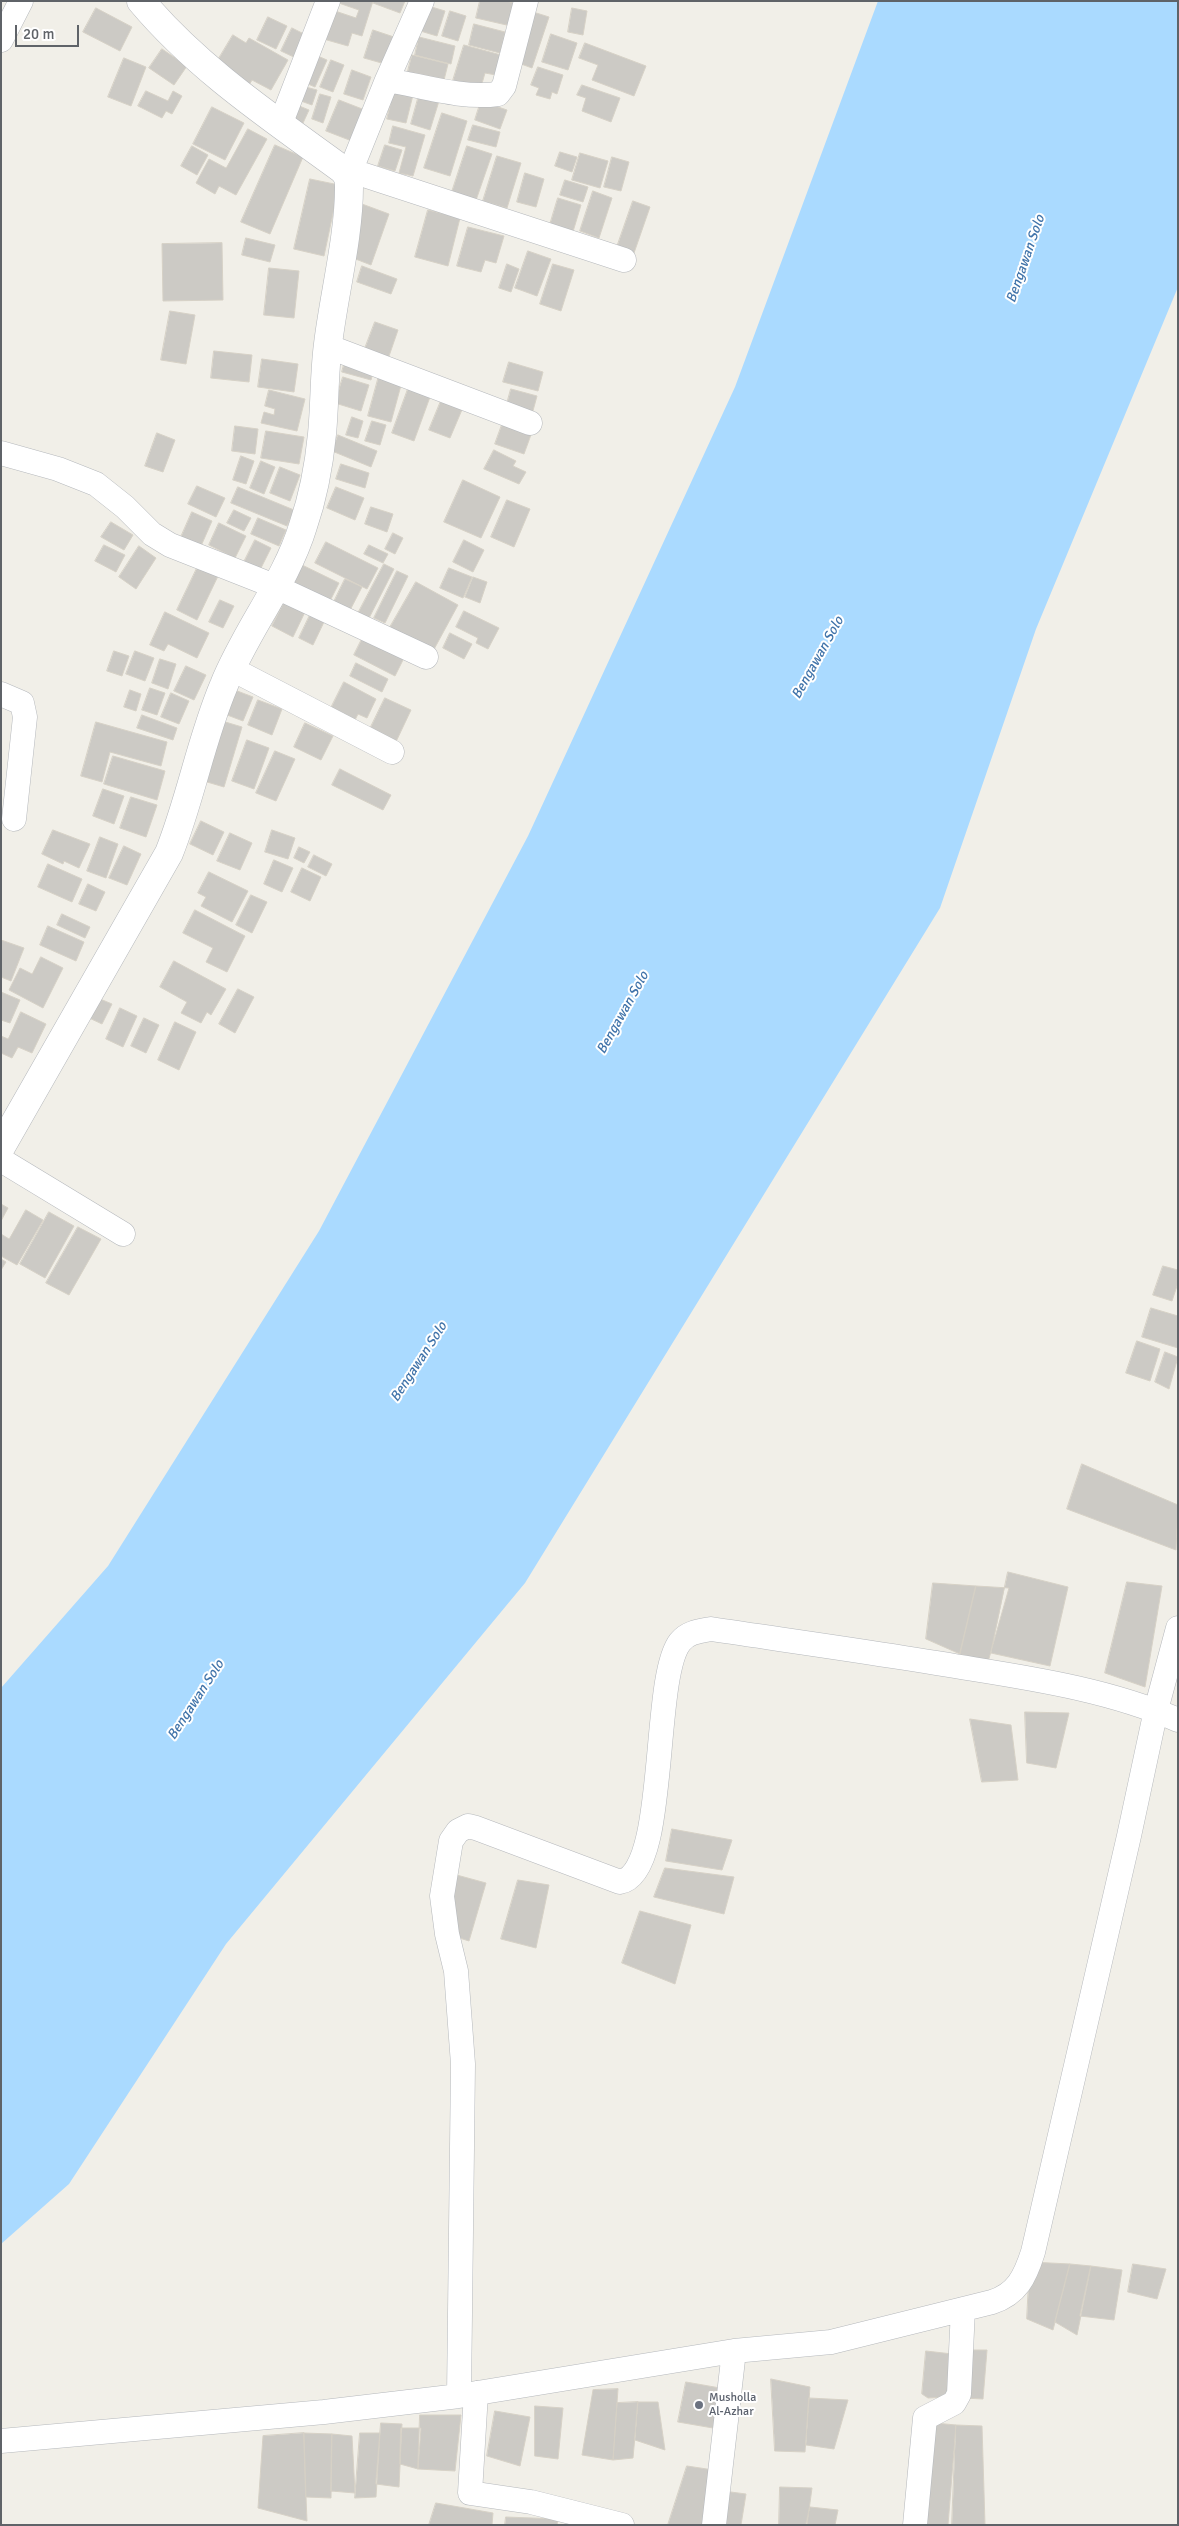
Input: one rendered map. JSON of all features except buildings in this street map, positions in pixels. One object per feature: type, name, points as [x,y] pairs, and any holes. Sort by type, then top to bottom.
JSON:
[{"type":"street","points":[[1,40],[21,1]]},
{"type":"street","points":[[141,1],[182,45],[280,125],[350,174],[624,260]]},
{"type":"street","points":[[280,125],[328,1]]},
{"type":"street","points":[[1,1147],[169,853],[184,816],[208,728],[232,669],[274,586],[289,562],[312,495],[322,435],[327,346],[348,205],[350,174],[387,80],[422,1]]},
{"type":"street","points":[[387,80],[467,94],[484,96],[498,94],[504,86],[526,1]]},
{"type":"street","points":[[327,346],[530,423]]},
{"type":"street","points":[[1,453],[58,469],[96,484],[125,507],[152,534],[170,545],[274,586],[426,657]]},
{"type":"street","points":[[232,669],[392,752]]},
{"type":"street","points":[[1,694],[22,703],[25,717],[14,819]]},
{"type":"street","points":[[1,1160],[123,1234]]},
{"type":"street","points":[[1,2441],[324,2412],[467,2394],[734,2351],[831,2342],[992,2302],[1012,2293],[1022,2281],[1030,2262],[1129,1836],[1156,1710],[1178,1628]]},
{"type":"street","points":[[622,2525],[531,2502],[470,2493],[463,2064],[456,1971],[447,1934],[442,1896],[451,1841],[458,1831],[468,1826],[620,1882],[628,1880],[634,1875],[651,1822],[670,1666],[680,1642],[694,1631],[711,1629],[895,1656],[1014,1676],[1096,1693],[1156,1710],[1178,1720]]},
{"type":"street","points":[[915,2525],[925,2418],[954,2402],[959,2394],[963,2309]]},
{"type":"street","points":[[714,2525],[734,2351]]},
{"type":"water","name":"Bengawan Solo","points":[[878,1],[1178,1],[1178,287],[1036,629],[940,908],[525,1583],[226,1944],[69,2184],[1,2244],[1,1688],[108,1566],[319,1231],[528,836],[735,387]]},
{"type":"place","name":"Musholla Al-Azhar","points":[[699,2405]]}]
